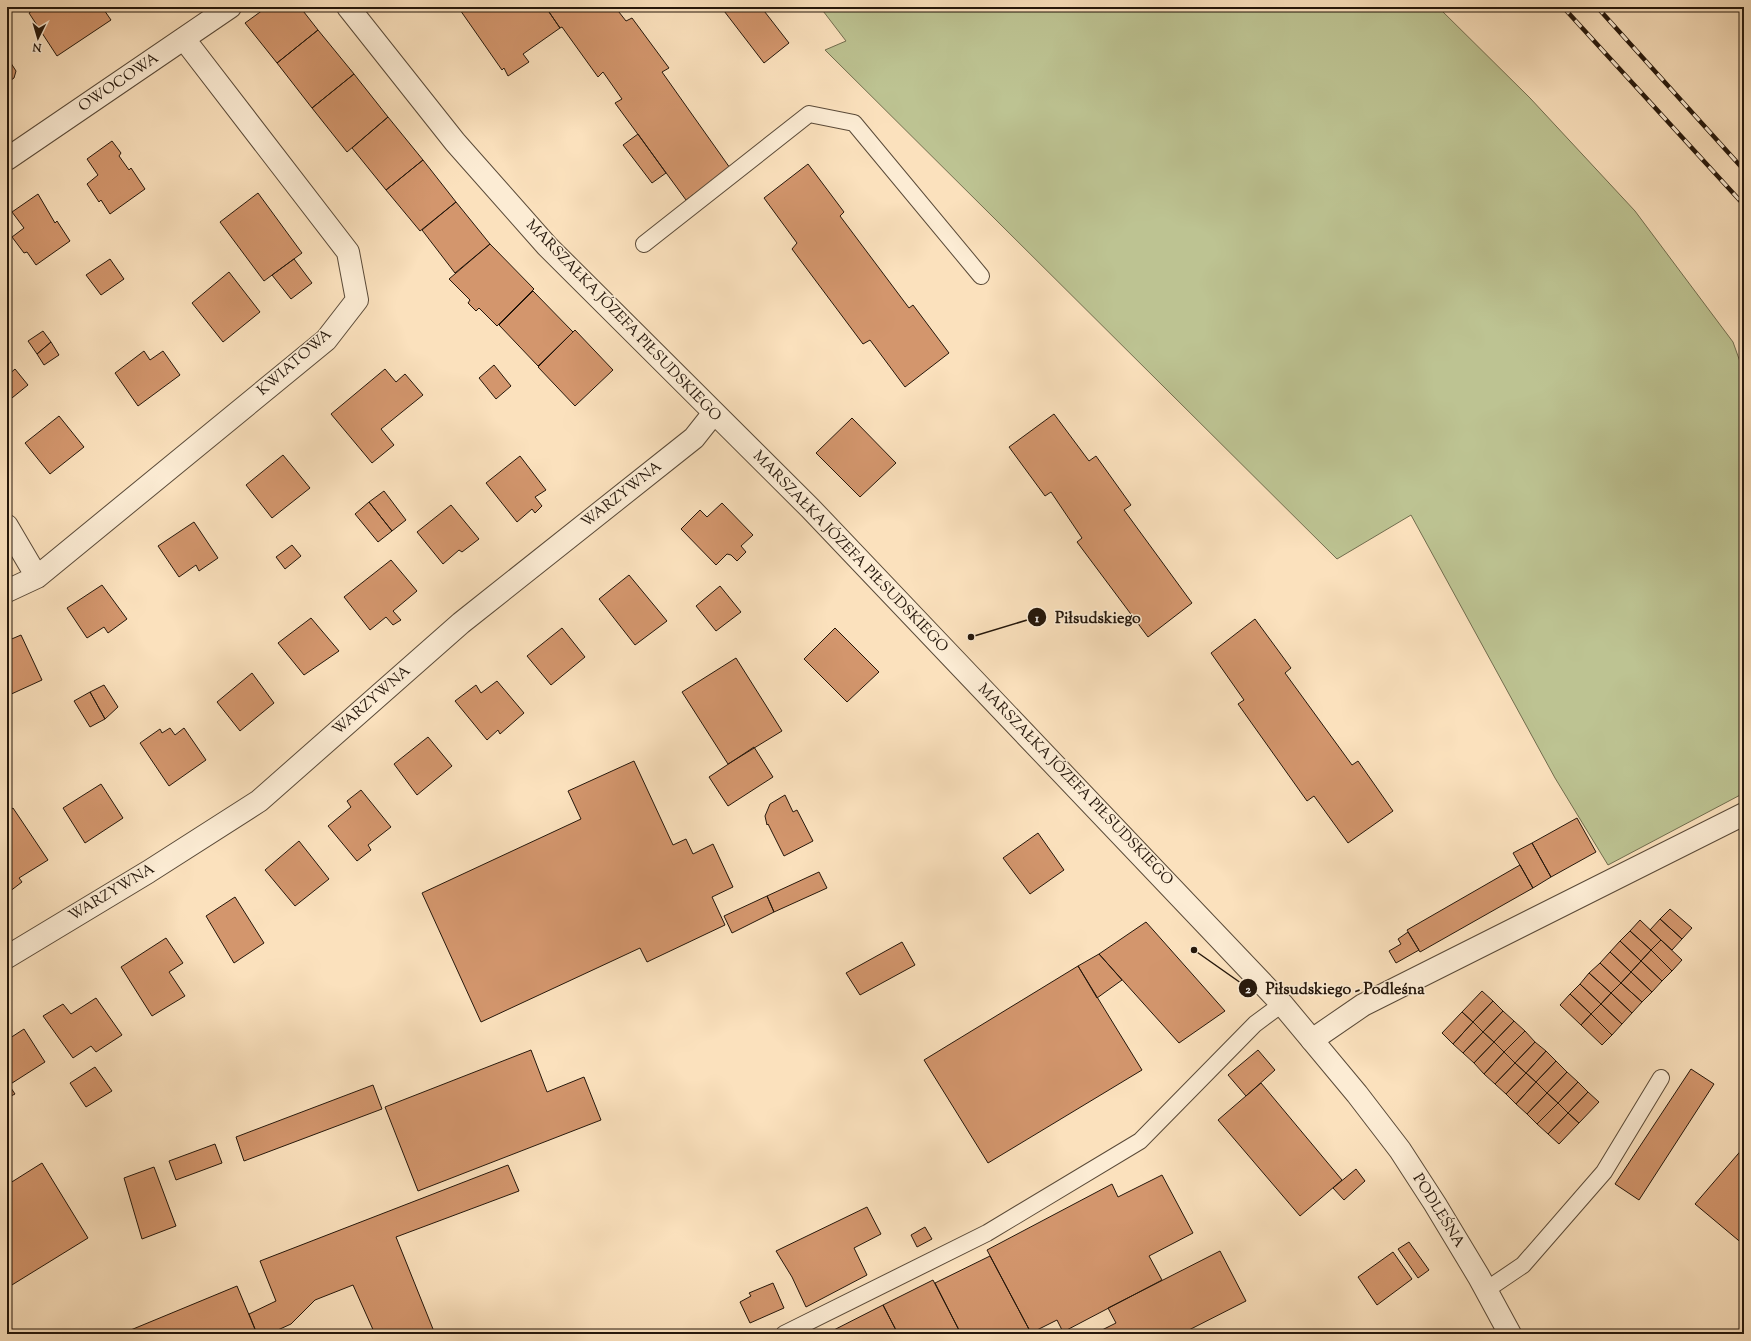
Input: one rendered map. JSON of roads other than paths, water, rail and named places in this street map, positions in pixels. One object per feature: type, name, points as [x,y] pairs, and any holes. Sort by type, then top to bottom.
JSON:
[{"type":"street","name":"OWOCOWA","points":[[7,159],[230,7]]},
{"type":"street","name":"MARSZAŁKA JÓZEFA PIŁSUDSKIEGO","points":[[348,7],[455,142],[547,246],[862,562],[1282,1004],[1357,1094]]},
{"type":"street","name":"KWIATOWA","points":[[7,591],[37,577],[326,340],[357,300],[348,252],[184,39]]},
{"type":"street","name":"WARZYWNA","points":[[7,956],[148,872],[259,801],[461,623],[694,438],[713,414]]},
{"type":"street","points":[[7,526],[37,577]]},
{"type":"street","points":[[1312,1040],[1363,1005],[1744,814]]},
{"type":"street","name":"PODLEŚNA","points":[[1357,1094],[1400,1150],[1431,1198],[1486,1290],[1510,1334]]},
{"type":"lane","points":[[644,244],[809,114],[854,124],[981,276]]},
{"type":"lane","points":[[784,1334],[987,1232],[1140,1141],[1255,1024],[1282,1004]]},
{"type":"lane","points":[[1486,1290],[1523,1265],[1604,1172],[1662,1078]]},
{"type":"railway","points":[[1563,7],[1744,205]]},
{"type":"railway","points":[[1597,7],[1744,170]]},
{"type":"place","name":"Piłsudskiego","points":[[971,637]]},
{"type":"place","name":"Piłsudskiego - Podleśna","points":[[1194,950]]}]
